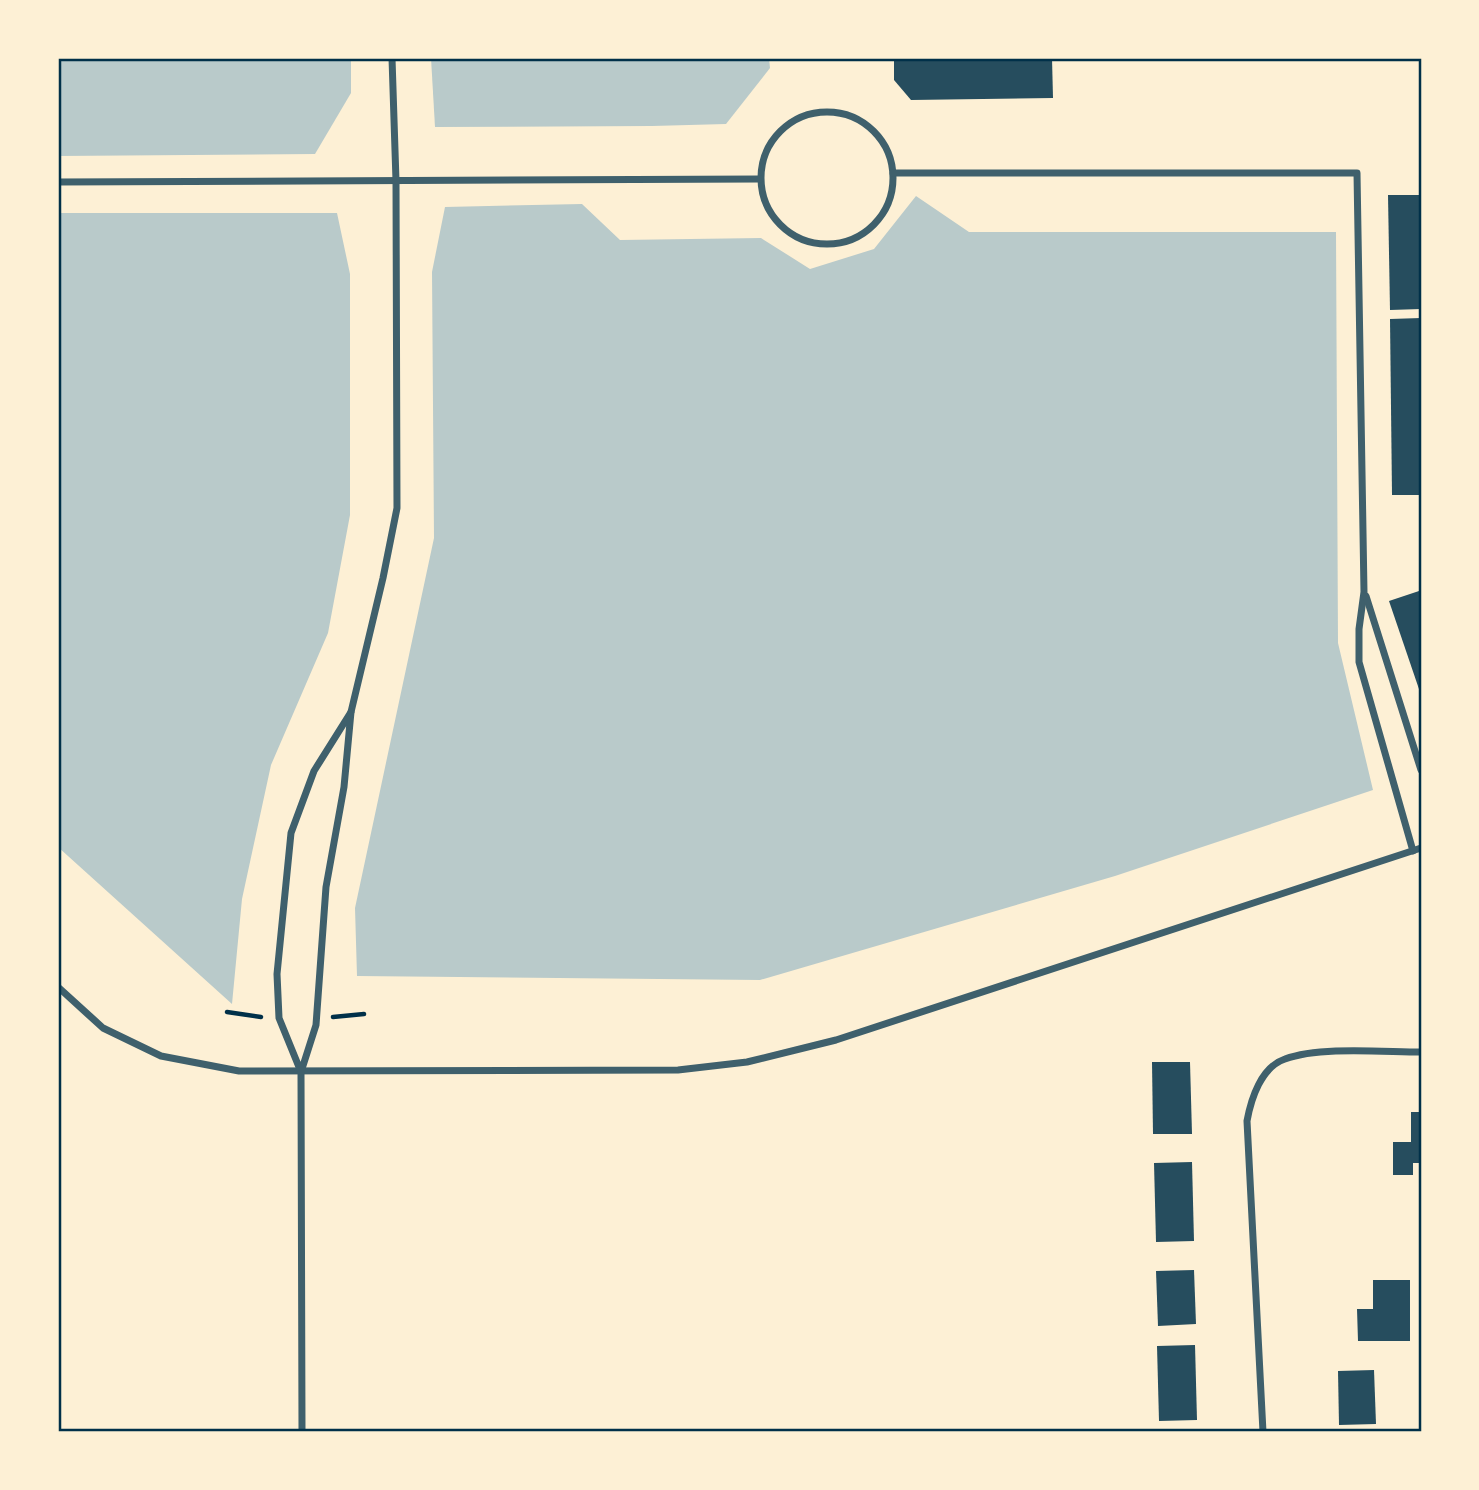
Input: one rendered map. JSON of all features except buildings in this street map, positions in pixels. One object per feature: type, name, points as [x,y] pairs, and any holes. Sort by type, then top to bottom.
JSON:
[{"type":"street","points":[[302,1432],[301,1072],[316,1025],[326,887],[344,787],[351,712],[397,508],[393,58]]},
{"type":"street","points":[[826,111],[841,112],[867,124],[885,146],[893,173],[889,199],[877,222],[855,238],[830,245],[812,243],[781,227],[770,213],[763,197],[760,179],[766,150],[774,137],[797,118],[826,111]]},
{"type":"street","points":[[893,173],[1357,173],[1364,592],[1359,629],[1359,662],[1413,852]]},
{"type":"street","points":[[58,182],[760,179]]},
{"type":"street","points":[[1364,592],[1421,770]]},
{"type":"street","points":[[301,1072],[279,1018],[277,974],[291,833],[314,771],[351,712]]},
{"type":"street","points":[[58,987],[103,1028],[161,1056],[239,1071],[678,1070],[747,1062],[835,1040],[1421,848]]},
{"type":"street","points":[[1263,1432],[1248,1121],[1251,1098],[1265,1075],[1283,1059],[1304,1055],[1421,1052]]},
{"type":"shaded area","points":[[58,58],[351,58],[351,93],[315,154],[58,156]]},
{"type":"shaded area","points":[[431,58],[769,58],[770,68],[726,124],[435,127]]},
{"type":"shaded area","points":[[916,196],[969,232],[1336,232],[1338,643],[1373,790],[1115,876],[760,980],[357,976],[355,908],[434,538],[432,272],[445,207],[582,204],[620,240],[761,238],[810,269],[874,249]]},
{"type":"shaded area","points":[[58,213],[337,213],[350,274],[350,515],[328,633],[271,765],[242,899],[232,1004],[58,847]]}]
